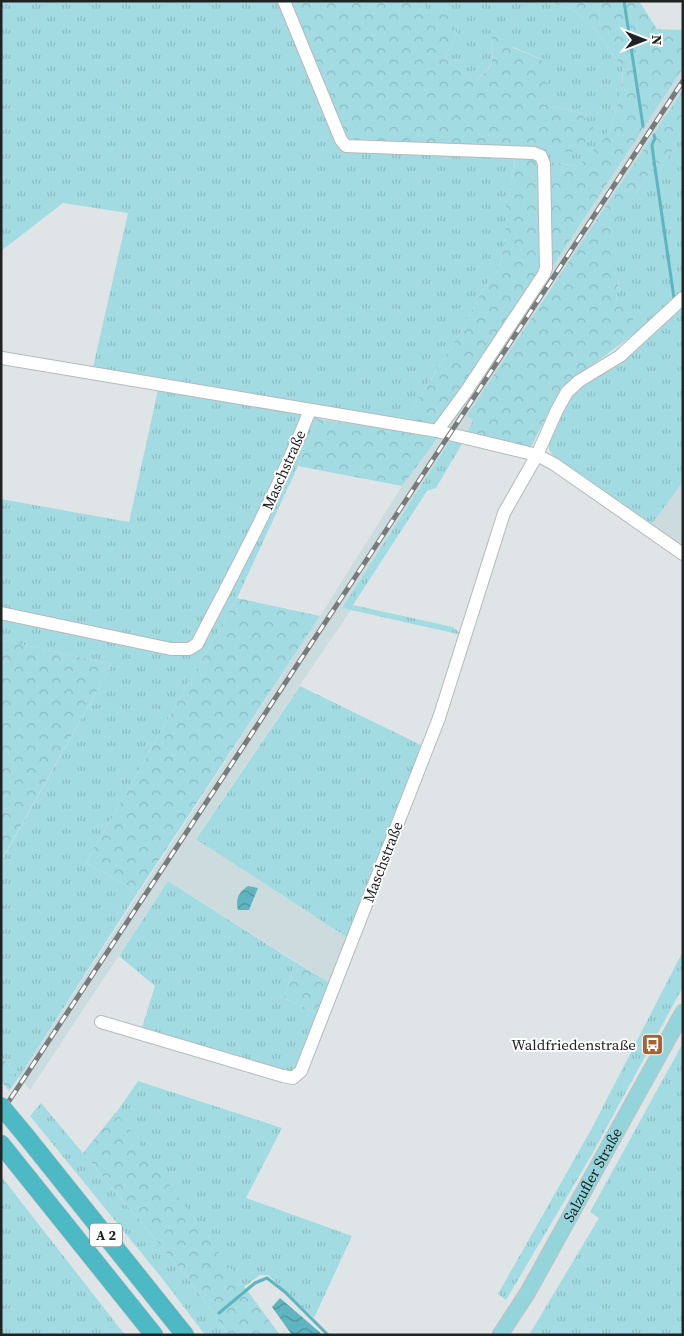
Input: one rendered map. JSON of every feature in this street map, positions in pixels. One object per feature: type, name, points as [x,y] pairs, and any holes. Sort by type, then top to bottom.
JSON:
[{"type":"highway","name":"A 2","points":[[1,1106],[185,1335]]},
{"type":"highway","name":"A 2","points":[[6,1150],[154,1335]]},
{"type":"main road","name":"Salzufler Straße","points":[[500,1335],[528,1292],[681,1019]]},
{"type":"street","points":[[284,1],[346,146],[534,152],[541,156],[544,164],[546,268],[544,274],[467,390],[437,431]]},
{"type":"street","name":"Maschstraße","points":[[101,1022],[283,1076],[293,1078],[302,1071],[438,718],[504,513],[537,455],[567,392],[579,381],[620,356],[683,298]]},
{"type":"street","name":"Maschstraße","points":[[2,358],[437,431],[537,455],[554,464],[683,554]]},
{"type":"street","name":"Maschstraße","points":[[1,613],[171,649],[189,649],[197,644],[261,522],[294,452],[310,410]]},
{"type":"shaded area","points":[[683,68],[683,90],[578,251],[549,290],[468,416],[473,420],[466,435],[455,433],[342,608],[351,610],[196,838],[348,938],[330,983],[168,881],[30,1090],[19,1077],[320,616],[402,486],[446,429]]},
{"type":"shaded area","points":[[683,482],[683,548],[651,525]]},
{"type":"green space","points":[[1,1],[288,1],[515,149],[514,171],[506,203],[506,238],[500,265],[481,293],[459,335],[404,422],[318,407],[318,419],[237,598],[86,863],[127,886],[136,895],[19,1077],[1,1056],[1,862],[112,664],[1,640],[1,499],[129,522],[158,390],[91,376],[128,213],[63,203],[1,251]]},
{"type":"green space","points":[[288,1],[422,1],[428,14],[447,14],[457,33],[445,58],[474,82],[487,71],[492,61],[491,34],[508,31],[513,48],[541,59],[549,81],[539,103],[580,113],[597,132],[573,152],[543,151],[551,162],[578,166],[603,141],[615,114],[622,90],[623,68],[594,28],[575,11],[549,1],[639,1],[657,29],[683,30],[683,68],[446,429],[404,422],[459,335],[481,293],[500,265],[506,238],[506,203],[514,171],[515,149],[352,144],[344,139]]},
{"type":"green space","points":[[422,1],[549,1],[575,11],[594,28],[623,68],[622,90],[615,114],[603,142],[578,166],[551,162],[543,150],[580,113],[539,103],[541,59],[513,47],[491,34],[492,57],[490,66],[474,82],[445,58],[457,33],[428,14]]},
{"type":"green space","points":[[683,90],[683,127],[668,159],[654,166],[605,239],[619,277],[616,300],[631,312],[637,332],[561,388],[530,449],[466,435],[473,420],[467,416]]},
{"type":"green space","points":[[683,127],[683,482],[651,525],[555,459],[549,449],[549,435],[563,406],[578,386],[637,332],[616,300],[619,279],[604,240],[654,166],[668,158]]},
{"type":"green space","points":[[318,419],[439,437],[402,486],[298,466]]},
{"type":"green space","points":[[451,439],[462,444],[436,488],[427,491],[353,605],[453,627],[462,635],[342,608]]},
{"type":"green space","points":[[237,598],[320,616],[136,895],[127,886],[86,863]]},
{"type":"green space","points":[[1,640],[112,664],[1,861]]},
{"type":"green space","points":[[300,686],[425,747],[348,938],[196,839]]},
{"type":"green space","points":[[168,881],[295,962],[284,998],[319,1014],[299,1065],[293,1071],[284,1073],[141,1031],[155,986],[119,956]]},
{"type":"green space","points":[[683,951],[683,987],[591,1156],[506,1300],[498,1294],[592,1128]]},
{"type":"green space","points":[[295,962],[330,983],[319,1014],[284,998]]},
{"type":"green space","points":[[683,1043],[683,1335],[529,1335],[599,1218],[590,1212]]},
{"type":"green space","points":[[1,1056],[19,1077],[9,1091],[1,1081]]},
{"type":"green space","points":[[138,1081],[282,1128],[246,1198],[352,1236],[314,1318],[268,1275],[260,1275],[244,1287],[116,1113]]},
{"type":"green space","points":[[41,1103],[186,1276],[229,1335],[205,1335],[165,1282],[30,1116]]},
{"type":"green space","points":[[116,1112],[280,1335],[229,1335],[186,1276],[83,1153]]},
{"type":"green space","points":[[1,1176],[125,1335],[1,1335]]},
{"type":"water","points":[[248,886],[258,888],[249,910],[238,910],[238,896]]},
{"type":"water","points":[[280,1298],[323,1335],[292,1335],[272,1307]]},
{"type":"waterway","points":[[624,1],[643,126]]},
{"type":"waterway","points":[[654,135],[655,138],[652,145],[674,298]]},
{"type":"waterway","points":[[219,1313],[255,1283],[267,1278],[285,1292],[328,1335]]},
{"type":"railway","points":[[1,1113],[683,81]]},
{"type":"place","name":"Waldfriedenstraße","points":[[652,1045]]}]
